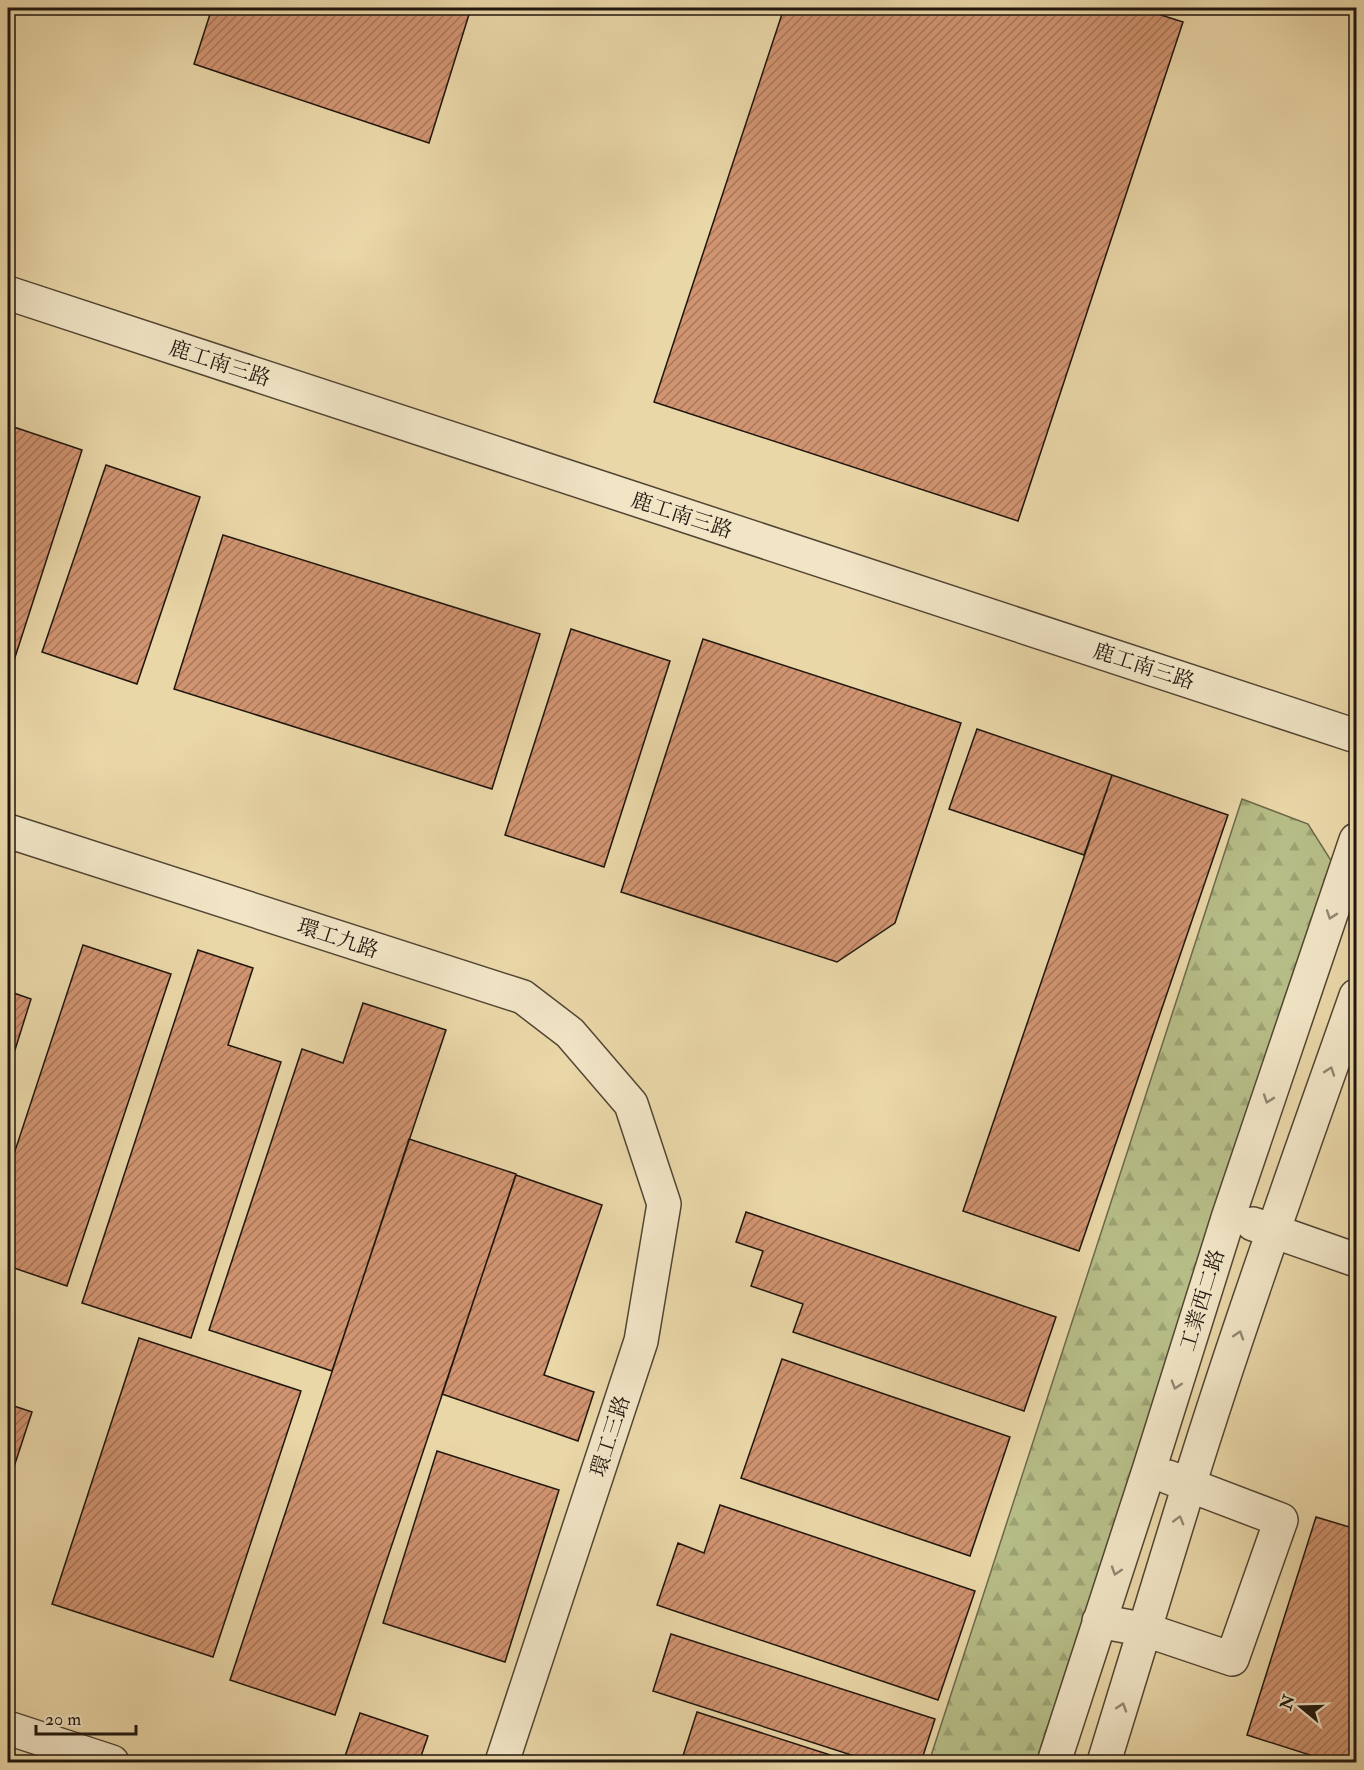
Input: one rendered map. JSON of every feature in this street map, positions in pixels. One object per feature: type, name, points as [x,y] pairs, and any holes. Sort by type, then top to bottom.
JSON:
[{"type":"street","name":"鹿工南三路","points":[[8,293],[1356,736]]},
{"type":"street","name":"環工九路","points":[[8,831],[523,997],[570,1033],[631,1104]]},
{"type":"street","name":"工業西二路","points":[[1054,1762],[1229,1215],[1356,840]]},
{"type":"street","points":[[1104,1762],[1189,1484],[1273,1232],[1356,996]]},
{"type":"street","name":"環工三路","points":[[502,1762],[641,1341],[664,1204],[631,1104]]},
{"type":"street","points":[[1229,1215],[1356,1260]]},
{"type":"street","points":[[1100,1621],[1146,1630],[1232,1659],[1281,1520],[1149,1470]]},
{"type":"street","points":[[8,1728],[112,1762]]},
{"type":"green space","points":[[1242,799],[1308,824],[1332,862],[1036,1762],[929,1762]]},
{"type":"building","points":[[212,8],[471,8],[429,143],[194,64]]},
{"type":"building","points":[[784,8],[1139,8],[1183,22],[1018,521],[654,402]]},
{"type":"building","points":[[8,425],[82,450],[8,679]]},
{"type":"building","points":[[106,465],[200,497],[137,684],[42,652]]},
{"type":"building","points":[[223,535],[540,634],[492,789],[174,689]]},
{"type":"building","points":[[571,629],[670,661],[604,867],[505,835]]},
{"type":"building","points":[[703,639],[961,723],[895,923],[837,962],[621,892]]},
{"type":"building","points":[[977,729],[1112,775],[1084,855],[949,809]]},
{"type":"building","points":[[1112,775],[1228,815],[1079,1251],[963,1211]]},
{"type":"building","points":[[83,945],[171,974],[67,1286],[8,1266],[8,1172]]},
{"type":"building","points":[[198,950],[253,968],[228,1045],[281,1062],[191,1338],[82,1303]]},
{"type":"building","points":[[8,991],[31,999],[8,1072]]},
{"type":"building","points":[[363,1003],[446,1030],[332,1371],[209,1330],[302,1049],[343,1063]]},
{"type":"building","points":[[409,1139],[516,1174],[335,1715],[230,1680]]},
{"type":"building","points":[[516,1175],[602,1205],[544,1375],[594,1392],[578,1441],[442,1394]]},
{"type":"building","points":[[746,1212],[1056,1317],[1024,1411],[793,1332],[803,1304],[751,1286],[763,1251],[736,1242]]},
{"type":"building","points":[[139,1338],[301,1391],[213,1657],[52,1604]]},
{"type":"building","points":[[782,1359],[1010,1437],[970,1556],[741,1478]]},
{"type":"building","points":[[8,1404],[32,1412],[8,1485]]},
{"type":"building","points":[[437,1451],[559,1490],[505,1662],[383,1623]]},
{"type":"building","points":[[720,1505],[975,1591],[938,1700],[657,1605],[678,1543],[704,1553]]},
{"type":"building","points":[[1316,1517],[1356,1529],[1356,1762],[1332,1762],[1247,1735]]},
{"type":"building","points":[[671,1634],[935,1719],[921,1762],[873,1762],[653,1691]]},
{"type":"building","points":[[697,1712],[852,1762],[681,1762]]},
{"type":"building","points":[[360,1713],[428,1736],[419,1762],[343,1762]]}]
